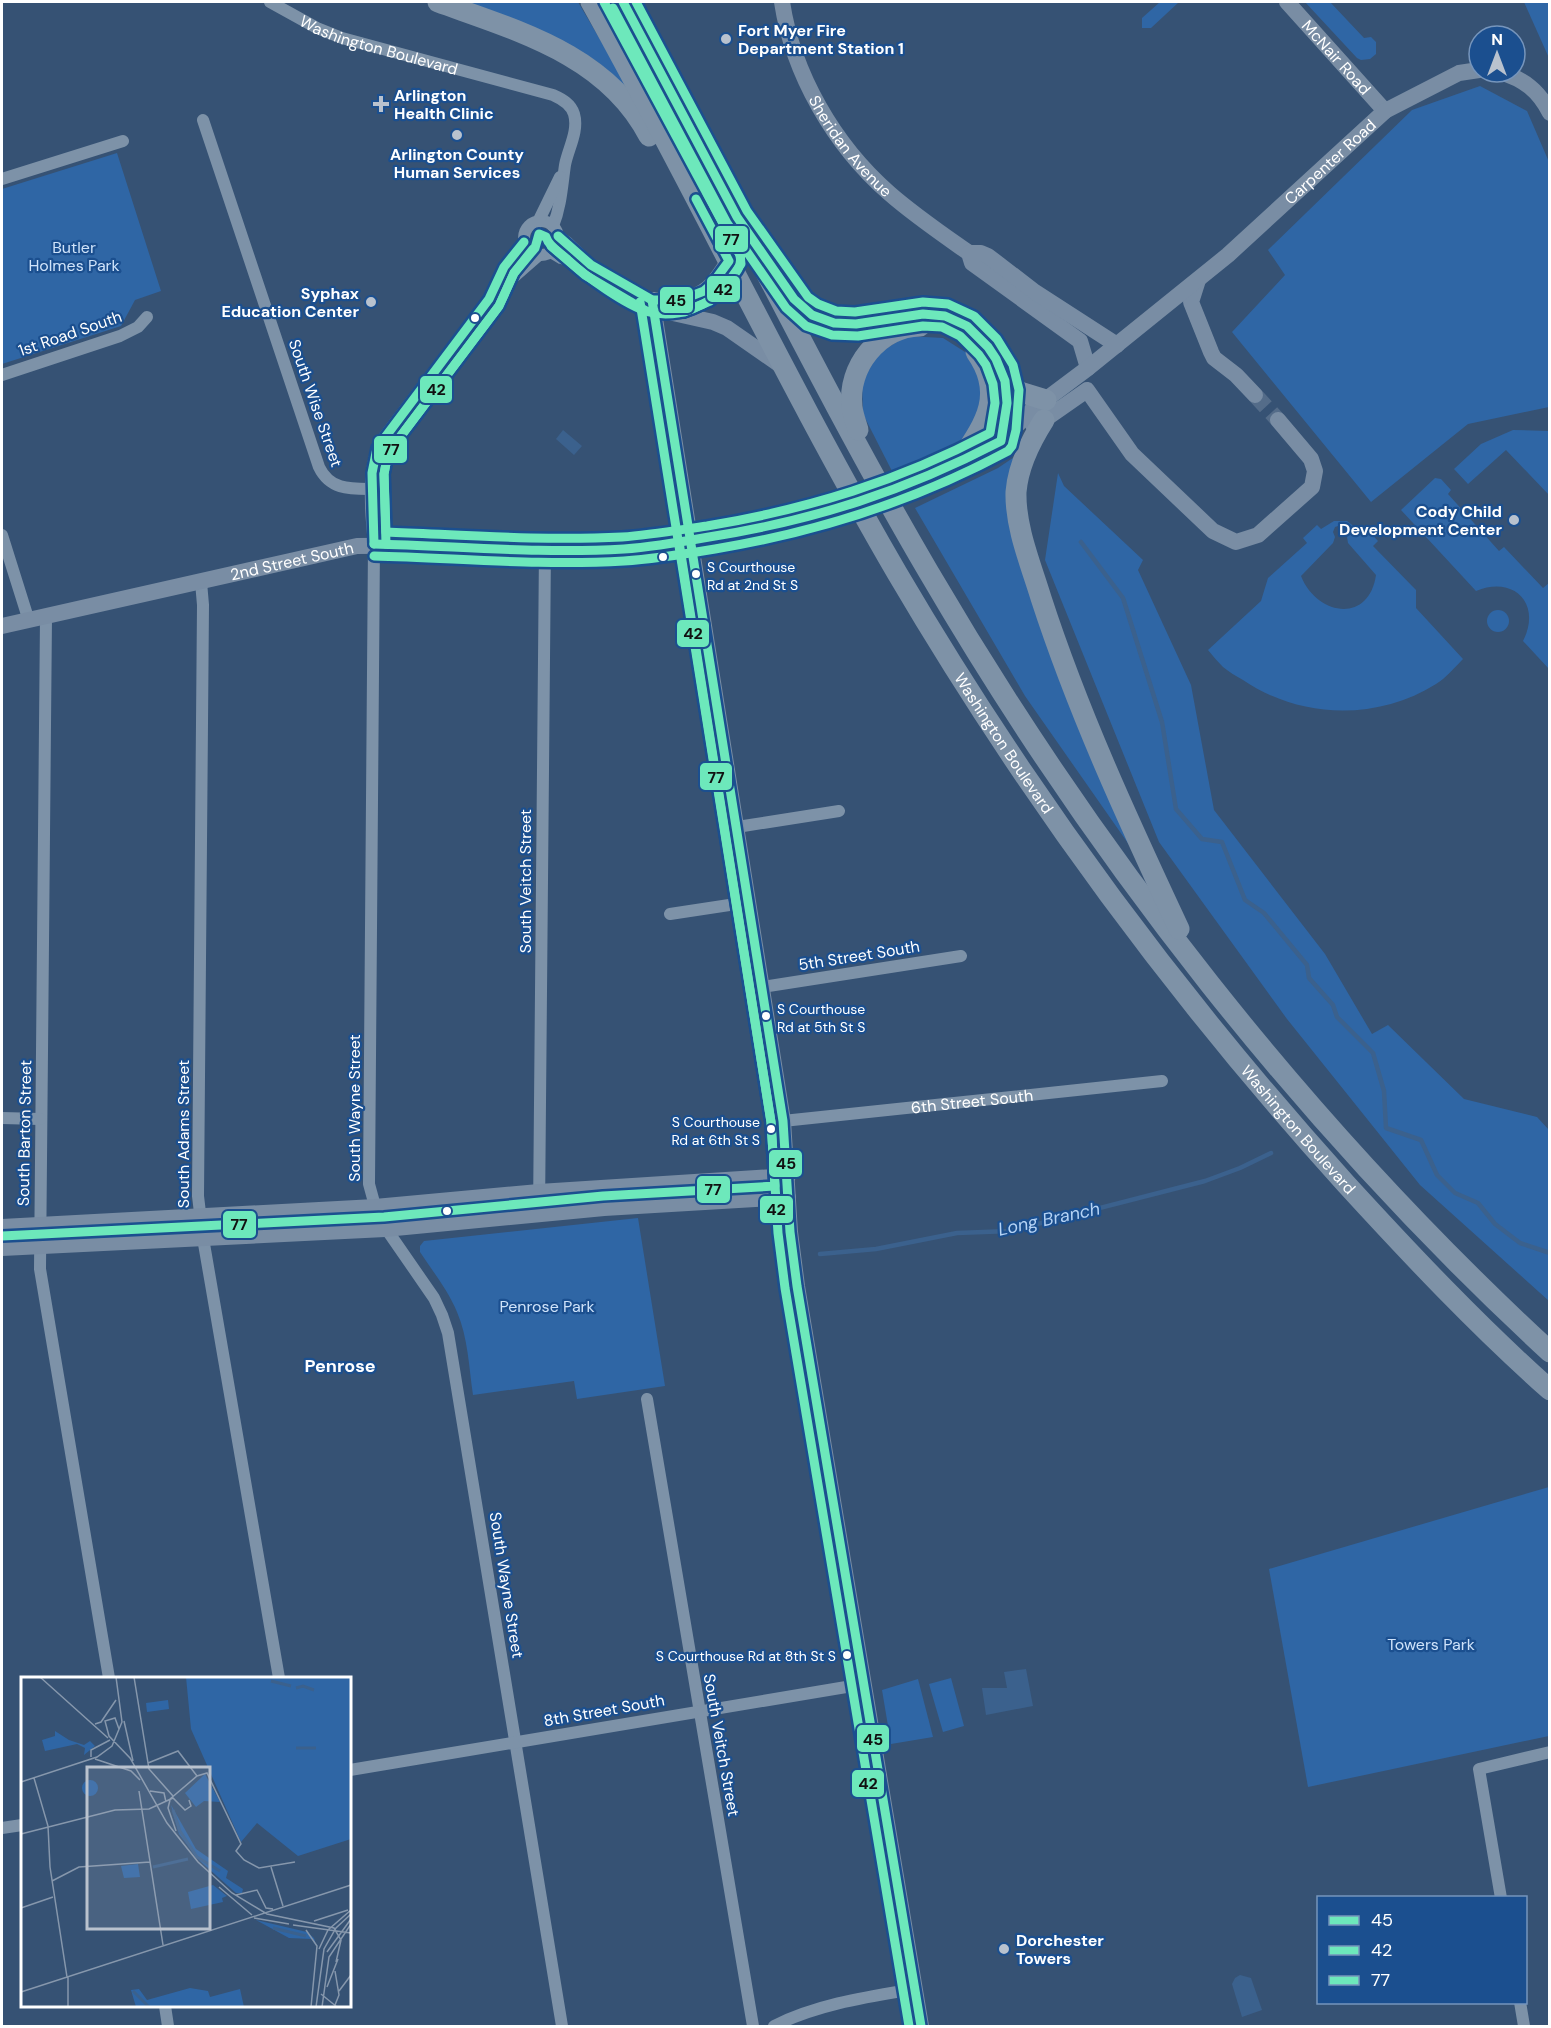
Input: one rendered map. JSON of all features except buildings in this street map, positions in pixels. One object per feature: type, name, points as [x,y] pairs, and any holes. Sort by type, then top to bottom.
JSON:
[{"type":"highway","points":[[438,2],[551,46],[595,71],[629,104],[662,159],[699,204]]},
{"type":"highway","name":"Washington Boulevard","points":[[591,2],[875,534],[951,662],[1050,812],[1145,943],[1246,1069],[1319,1154],[1412,1255],[1548,1389]]},
{"type":"highway","name":"Washington Boulevard","points":[[623,2],[866,460],[926,569],[1004,697],[1119,864],[1196,965],[1290,1080],[1391,1194],[1467,1273],[1550,1352]]},
{"type":"highway","points":[[742,226],[792,296],[811,314],[828,322],[846,325],[918,314],[947,316],[965,324],[980,337],[999,363],[1006,381],[1007,409],[1001,441]]},
{"type":"highway","points":[[866,460],[852,408],[852,390],[857,370],[868,352],[885,337],[905,328],[925,326],[944,329],[961,337],[975,350],[988,374],[991,400],[987,417],[958,464]]},
{"type":"highway","points":[[1006,381],[1020,392],[1054,403],[1024,458],[1017,483],[1018,510],[1025,543],[1057,645],[1091,736],[1124,813],[1196,965]]},
{"type":"street","name":"Washington Boulevard","points":[[270,2],[317,28],[357,43],[559,98],[569,105],[575,120],[566,164]]},
{"type":"street","name":"Sheridan Avenue","points":[[782,2],[788,30],[802,73],[832,127],[861,165],[888,192],[969,254],[972,263],[1080,342],[1089,368]]},
{"type":"street","name":"McNair Road","points":[[1287,2],[1385,111]]},
{"type":"street","name":"Carpenter Road","points":[[1054,403],[1089,368],[1232,251],[1385,111],[1460,73],[1467,72]]},
{"type":"street","points":[[1526,84],[1542,98],[1550,113]]},
{"type":"street","name":"South Wise Street","points":[[203,120],[319,468],[325,478],[335,485],[351,489],[372,489]]},
{"type":"street","points":[[2,180],[123,141]]},
{"type":"street","points":[[538,222],[566,164]]},
{"type":"street","points":[[489,299],[557,245],[555,231],[566,164]]},
{"type":"street","points":[[591,265],[531,252],[525,242],[525,233],[528,228],[543,221],[591,265],[673,312],[727,328],[785,369]]},
{"type":"street","points":[[489,299],[504,267],[525,242]]},
{"type":"street","name":"Sheridan Avenue","points":[[969,254],[981,253],[988,256],[1035,292],[1117,345]]},
{"type":"street","points":[[652,300],[667,302],[681,300],[704,291],[729,261]]},
{"type":"street","points":[[1198,279],[1191,302],[1214,358],[1236,375],[1255,395]]},
{"type":"street","name":"South Wayne Street","points":[[489,299],[376,448],[372,462],[374,544],[369,1184],[378,1217],[434,1298],[448,1333],[562,2026]]},
{"type":"street","points":[[652,300],[783,1121],[794,1266],[804,1333],[921,2026]]},
{"type":"street","name":"1st Road South","points":[[2,375],[120,336],[138,327],[147,317]]},
{"type":"street","points":[[1054,403],[1087,390],[1132,454],[1213,531],[1236,542],[1258,535],[1312,487],[1315,471],[1311,459],[1278,420]]},
{"type":"street","name":"2nd Street South","points":[[2,626],[357,546],[374,544],[615,549],[691,540],[800,521],[847,508],[958,464],[1001,441],[1054,403]]},
{"type":"street","name":"South Barton Street","points":[[2,536],[37,619],[40,1269],[109,1677]]},
{"type":"street","name":"South Veitch Street","points":[[539,1214],[545,548]]},
{"type":"street","name":"South Adams Street","points":[[201,582],[204,605],[198,1196],[203,1238],[279,1677]]},
{"type":"street","points":[[737,827],[839,811]]},
{"type":"street","points":[[670,914],[749,902]]},
{"type":"street","name":"5th Street South","points":[[762,987],[961,956]]},
{"type":"street","name":"6th Street South","points":[[783,1121],[1162,1081]]},
{"type":"street","points":[[2,1118],[40,1119]]},
{"type":"street","points":[[2,1227],[375,1207],[539,1192],[788,1176]]},
{"type":"street","points":[[2,1248],[385,1229],[604,1208],[788,1197]]},
{"type":"street","name":"South Veitch Street","points":[[647,1399],[753,2026]]},
{"type":"street","name":"8th Street South","points":[[351,1770],[864,1684]]},
{"type":"street","points":[[1501,1896],[1479,1769],[1550,1752]]},
{"type":"street","points":[[2,1828],[21,1824]]},
{"type":"street","points":[[774,2026],[846,2001],[915,1989]]},
{"type":"street","points":[[1520,2004],[1524,2026]]},
{"type":"street","points":[[165,2007],[168,2026]]},
{"type":"green space","points":[[462,2],[578,2],[631,92],[599,63],[557,38]]},
{"type":"green space","points":[[1160,2],[1179,2],[1151,28],[1142,28],[1142,18]]},
{"type":"green space","points":[[1305,2],[1330,2],[1364,38],[1371,37],[1376,42],[1376,54],[1370,59],[1357,58]]},
{"type":"green space","points":[[1524,2],[1549,2],[1549,58]]},
{"type":"green space","points":[[1480,86],[1527,111],[1549,162],[1549,407],[1468,424],[1371,502],[1232,332],[1285,275],[1268,250],[1412,110]]},
{"type":"green space","name":"Butler Holmes Park","points":[[117,153],[161,291],[135,300],[121,326],[2,364],[2,189]]},
{"type":"green space","points":[[906,336],[943,338],[973,357],[984,381],[983,415],[960,446],[895,477],[863,414],[862,382],[878,354]]},
{"type":"green space","points":[[1513,430],[1549,431],[1549,495],[1506,450],[1468,484],[1454,469],[1481,444]]},
{"type":"green space","points":[[1023,451],[1010,482],[1132,849],[1025,696],[915,508],[998,468]]},
{"type":"green space","points":[[1058,473],[1064,486],[1143,560],[1138,570],[1191,685],[1214,810],[1325,954],[1372,1034],[1388,1025],[1464,1099],[1537,1117],[1549,1130],[1549,1301],[1420,1185],[1287,1019],[1159,842],[1045,560]]},
{"type":"green space","points":[[1435,478],[1441,479],[1451,490],[1448,494],[1499,551],[1504,547],[1543,588],[1549,583],[1549,669],[1523,641],[1528,628],[1529,615],[1521,596],[1513,590],[1502,587],[1490,587],[1476,591],[1401,510]]},
{"type":"green space","points":[[1334,521],[1347,521],[1360,531],[1365,527],[1378,541],[1373,546],[1416,590],[1416,608],[1463,659],[1443,679],[1413,696],[1389,704],[1364,709],[1314,708],[1265,693],[1225,669],[1208,650],[1261,601],[1268,578],[1307,543],[1303,538],[1317,525],[1321,529]],"holes":[[[1341,525],[1347,527],[1350,532],[1347,537],[1348,543],[1376,575],[1371,591],[1364,601],[1353,607],[1342,609],[1318,600],[1301,576],[1333,543],[1335,527]]]},
{"type":"green space","points":[[1494,610],[1502,610],[1509,617],[1509,625],[1502,632],[1494,632],[1487,625],[1487,617]]},
{"type":"green space","points":[[767,1185],[764,1192],[707,1195],[704,1193],[704,1189]]},
{"type":"green space","points":[[664,1191],[665,1196],[661,1198],[567,1205],[564,1202],[564,1198]]},
{"type":"green space","points":[[516,1200],[520,1207],[517,1210],[418,1220],[413,1217],[412,1213],[416,1210]]},
{"type":"green space","points":[[345,1215],[350,1217],[350,1222],[346,1225],[229,1230],[225,1223],[229,1220]]},
{"type":"green space","name":"Penrose Park","points":[[638,1218],[665,1386],[577,1399],[574,1381],[473,1395],[461,1322],[449,1296],[420,1252],[420,1246],[424,1241]]},
{"type":"green space","points":[[174,1224],[178,1227],[178,1231],[174,1234],[66,1239],[62,1236],[65,1229]]},
{"type":"green space","name":"Towers Park","points":[[1549,1487],[1549,1736],[1308,1787],[1269,1569]]},
{"type":"green space","points":[[951,1678],[964,1726],[943,1732],[929,1684]]},
{"type":"green space","points":[[918,1679],[933,1737],[891,1744],[882,1690]]},
{"type":"shaded area","points":[[563,430],[582,446],[574,455],[556,439]]},
{"type":"shaded area","points":[[1026,1669],[1033,1706],[986,1715],[982,1688],[1007,1688],[1004,1672]]},
{"type":"shaded area","points":[[1240,1975],[1251,1978],[1262,2010],[1242,2017],[1232,1984]]},
{"type":"waterway","points":[[1081,542],[1123,598],[1162,722],[1176,809],[1202,839],[1222,842],[1245,900],[1264,913],[1307,965],[1309,978],[1333,1005],[1337,1017],[1373,1053],[1384,1091],[1386,1128],[1421,1140],[1437,1175],[1455,1193],[1478,1203],[1495,1224],[1520,1243],[1550,1253]]},
{"type":"waterway","name":"Long Branch","points":[[820,1254],[876,1249],[957,1233],[1010,1231],[1205,1181],[1271,1153]]},
{"type":"tunnel","points":[[1255,395],[1278,420]]},
{"type":"transit line","name":"77","points":[[604,2],[740,255],[739,267],[720,291],[703,304],[682,312],[660,314],[629,304],[595,282],[552,247],[546,237],[539,234],[535,248],[514,273],[499,306],[388,453],[384,474],[386,532],[592,538],[633,536],[707,526],[781,511],[853,491],[922,465],[990,433],[995,403],[993,384],[986,365],[960,336],[942,327],[923,326],[858,336],[832,335],[806,326],[786,308],[727,223],[613,8]]},
{"type":"transit line","name":"45","points":[[374,544],[562,551],[624,549],[677,542],[786,522],[859,501],[930,475],[1001,441],[1007,403],[1005,381],[988,347],[967,326],[945,316],[923,314],[856,324],[834,323],[812,315],[794,299],[737,217],[623,2]]},
{"type":"transit line","name":"42","points":[[374,556],[593,562],[647,559],[715,549],[791,534],[865,512],[973,469],[1008,451],[1012,446],[1016,430],[1019,390],[1013,365],[997,339],[974,316],[948,304],[923,302],[855,312],[836,311],[808,297],[747,211],[636,2]]},
{"type":"transit line","name":"42","points":[[551,246],[585,275],[646,311],[684,312],[710,301],[722,291],[741,264],[740,255],[707,193]]},
{"type":"transit line","name":"45","points":[[558,236],[591,265],[652,300],[681,300],[704,291],[729,261],[696,199]]},
{"type":"transit line","name":"45","points":[[374,544],[372,473],[377,448],[489,299],[504,267],[524,242]]},
{"type":"transit line","name":"42","points":[[386,544],[384,474],[388,453],[499,306],[514,273],[533,249]]},
{"type":"transit line","name":"45","points":[[652,300],[783,1121],[790,1232],[797,1286],[921,2026]]},
{"type":"transit line","name":"42","points":[[640,302],[771,1122],[778,1233],[785,1288],[909,2026]]},
{"type":"transit line","name":"77","points":[[2,1236],[384,1217],[603,1196],[775,1186],[771,1122],[679,542]]},
{"type":"place","name":"Fort Myer Fire Department Station 1","points":[[726,39]]},
{"type":"place","name":"Arlington Health Clinic","points":[[381,104]]},
{"type":"place","name":"Arlington County Human Services","points":[[457,135]]},
{"type":"place","name":"Syphax Education Center","points":[[371,302]]},
{"type":"place","name":"Cody Child Development Center","points":[[1514,520]]},
{"type":"place","name":"S Courthouse Rd at 2nd St S","points":[[696,574]]},
{"type":"place","name":"S Courthouse Rd at 5th St S","points":[[766,1016]]},
{"type":"place","name":"S Courthouse Rd at 6th St S","points":[[771,1129]]},
{"type":"place","name":"S Courthouse Rd at 8th St S","points":[[847,1655]]},
{"type":"place","name":"Dorchester Towers","points":[[1004,1949]]},
{"type":"district","name":"Penrose","points":[[340,1366]]}]
